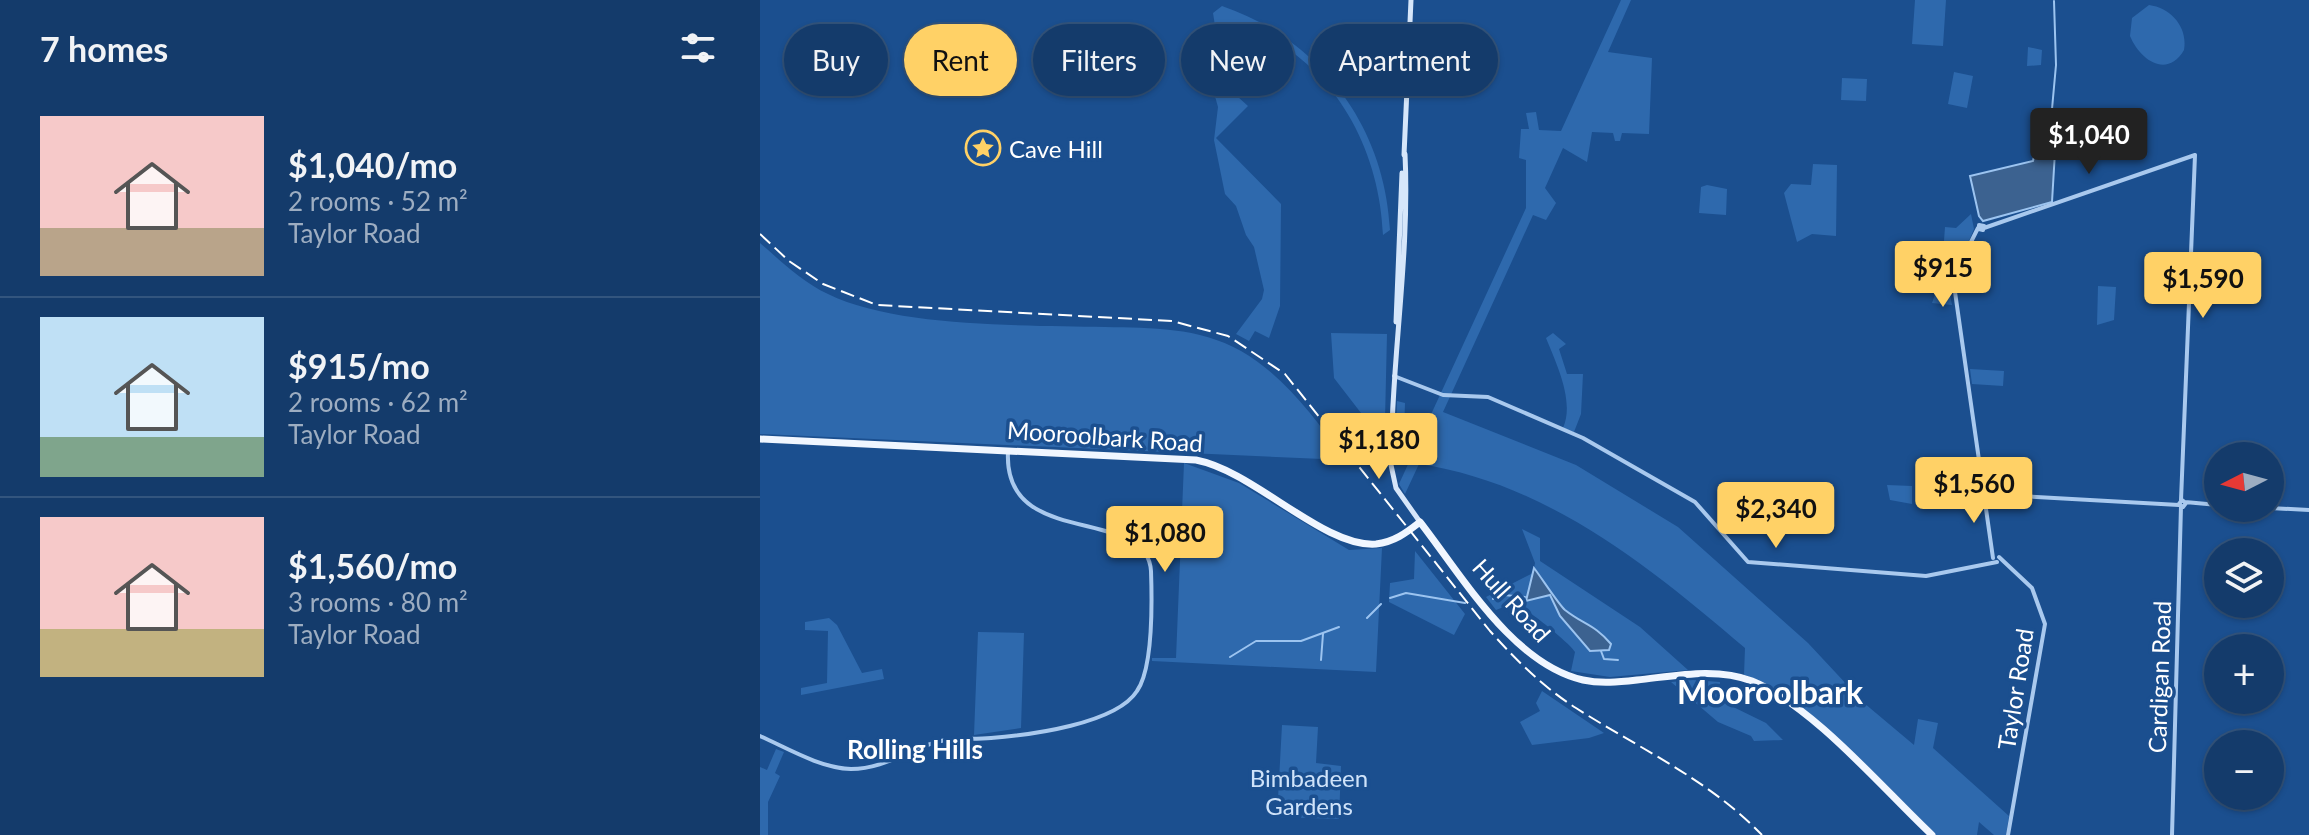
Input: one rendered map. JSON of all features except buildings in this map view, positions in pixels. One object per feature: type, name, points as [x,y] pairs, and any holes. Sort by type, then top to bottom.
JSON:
[{"type":"main road","name":"Hull Road","points":[[1411,0],[1404,246],[1396,323],[1392,475],[1401,496],[1499,622],[1545,665],[1581,680],[1597,682],[1712,673],[1752,681],[1778,696],[1833,740],[1932,835]]},
{"type":"main road","name":"Mooroolbark Road","points":[[760,439],[1207,462],[1243,478],[1336,534],[1360,543],[1392,540],[1420,522]]},
{"type":"street","name":"Taylor Road","points":[[2008,835],[2045,624],[2032,588],[2006,561],[1995,560],[1954,285],[1955,274],[1982,228],[2195,155]]},
{"type":"street","name":"Cardigan Road","points":[[2172,835],[2195,155]]},
{"type":"street","points":[[1394,376],[1443,395],[1488,397],[1583,438],[1695,502],[1748,562],[1926,576],[1995,560]]},
{"type":"street","points":[[760,736],[834,767],[868,768],[937,742],[995,738],[1089,722],[1111,714],[1129,701],[1141,684],[1147,664],[1151,574],[1147,556],[1126,536],[1074,525],[1030,505],[1012,480],[1008,450]]},
{"type":"street","points":[[1984,494],[2204,504]]},
{"type":"street","points":[[2284,509],[2309,510]]},
{"type":"green space","points":[[1621,0],[1631,0],[1608,52],[1652,58],[1649,134],[1622,133],[1620,141],[1615,141],[1613,133],[1592,132],[1587,162],[1563,148],[1545,188],[1556,203],[1546,220],[1533,215],[1443,412],[1576,465],[1678,527],[1808,643],[1864,703],[1914,745],[1918,719],[1938,723],[1933,748],[2009,816],[2006,835],[1994,835],[1979,822],[1977,835],[1936,835],[1817,722],[1766,685],[1744,675],[1745,648],[1634,559],[1553,509],[1511,489],[1466,474],[1419,464],[1405,494],[1399,484],[1526,208],[1526,160],[1519,158],[1521,129],[1529,129],[1526,113],[1536,112],[1539,130],[1561,131]]},
{"type":"green space","points":[[1915,0],[1946,0],[1943,46],[1912,44]]},
{"type":"green space","points":[[2149,5],[2171,14],[2183,34],[2184,50],[2170,63],[2162,65],[2147,59],[2130,36],[2132,18]]},
{"type":"green space","points":[[1222,6],[1262,24],[1215,24],[1213,13]]},
{"type":"green space","points":[[1294,45],[1310,59],[1310,67],[1294,53]]},
{"type":"green space","points":[[2028,47],[2042,50],[2041,65],[2027,66]]},
{"type":"green space","points":[[1954,72],[1973,76],[1967,108],[1948,104]]},
{"type":"green space","points":[[1842,78],[1867,79],[1866,101],[1841,100]]},
{"type":"green space","points":[[1215,96],[1237,96],[1248,106],[1216,138],[1281,204],[1280,306],[1269,338],[1255,331],[1249,341],[1236,334],[1262,299],[1264,290],[1254,247],[1246,235],[1236,206],[1225,194],[1214,140],[1218,107]]},
{"type":"green space","points":[[1336,96],[1344,96],[1361,123],[1376,156],[1390,230],[1383,235],[1374,175],[1351,120]]},
{"type":"green space","points":[[1813,164],[1837,165],[1836,236],[1812,234],[1797,242],[1784,193],[1791,184],[1811,185]]},
{"type":"green space","points":[[1707,185],[1727,189],[1726,215],[1699,213],[1701,187]]},
{"type":"green space","points":[[1971,214],[1974,229],[1951,283],[1941,282],[1945,227],[1956,228]]},
{"type":"green space","points":[[760,243],[818,289],[856,305],[889,313],[1001,325],[1157,329],[1191,333],[1225,343],[1257,361],[1286,386],[1346,460],[760,434]]},
{"type":"green space","points":[[2098,286],[2116,287],[2114,320],[2097,325]]},
{"type":"green space","points":[[1937,289],[1949,289],[1952,305],[1932,303]]},
{"type":"green space","points":[[1331,333],[1387,334],[1385,420],[1380,425],[1346,424],[1361,413],[1334,378]]},
{"type":"green space","points":[[1553,333],[1566,344],[1559,349],[1567,374],[1583,374],[1581,414],[1574,432],[1563,428],[1566,394],[1546,338]]},
{"type":"green space","points":[[1970,369],[2004,371],[2003,386],[1972,384]]},
{"type":"green space","points":[[1397,401],[1405,403],[1403,462],[1395,461]]},
{"type":"green space","points":[[1184,463],[1239,483],[1349,550],[1382,548],[1376,672],[1152,661],[1152,658],[1176,658]]},
{"type":"green space","points":[[1887,485],[1912,486],[1912,504],[1890,500]]},
{"type":"green space","points":[[1522,529],[1540,538],[1540,561],[1640,627],[1688,670],[1610,677],[1571,671],[1575,652],[1547,626],[1514,603],[1496,610],[1486,597],[1533,573],[1535,563]]},
{"type":"green space","points":[[1415,551],[1465,614],[1454,635],[1389,602],[1390,583],[1414,579]]},
{"type":"green space","points":[[829,618],[837,625],[862,673],[882,669],[884,679],[801,695],[801,688],[827,683],[828,631],[805,630],[805,622]]},
{"type":"green space","points":[[978,632],[1024,633],[1021,728],[974,735]]},
{"type":"green space","points":[[1671,682],[1720,682],[1719,700],[1766,723],[1783,740],[1754,741],[1751,736],[1718,722]]},
{"type":"green space","points":[[1542,691],[1604,733],[1589,738],[1532,745],[1520,722],[1540,711],[1536,703]]},
{"type":"green space","name":"Bimbadeen Gardens","points":[[1282,725],[1318,727],[1316,763],[1341,766],[1339,819],[1277,817]]},
{"type":"green space","points":[[776,749],[784,752],[775,773],[780,776],[768,802],[768,835],[760,835],[760,767],[767,770]]},
{"type":"shaded area","points":[[2039,133],[2056,135],[2052,202],[1983,221],[1979,216],[1970,176],[2033,161]]},
{"type":"shaded area","points":[[1534,568],[1562,607],[1605,637],[1611,644],[1609,650],[1590,651],[1560,616],[1550,595],[1526,601]]},
{"type":"waterway","points":[[2050,131],[2056,65],[2054,1]]},
{"type":"waterway","points":[[1390,598],[1406,593],[1465,603]]},
{"type":"waterway","points":[[1493,599],[1504,595],[1525,597]]},
{"type":"waterway","points":[[1367,618],[1381,604]]},
{"type":"waterway","points":[[1230,657],[1256,641],[1301,641],[1339,627]]},
{"type":"waterway","points":[[1321,660],[1323,634]]},
{"type":"waterway","points":[[1601,651],[1604,659],[1618,660]]},
{"type":"railway","points":[[760,234],[789,261],[823,284],[877,305],[1172,321],[1228,336],[1285,374],[1490,631],[1530,672],[1576,708],[1719,797],[1762,835]]},
{"type":"place","name":"Cave Hill","points":[[983,148]]},
{"type":"district","name":"Mooroolbark","points":[[1770,691]]},
{"type":"district","name":"Rolling Hills","points":[[915,749]]}]
